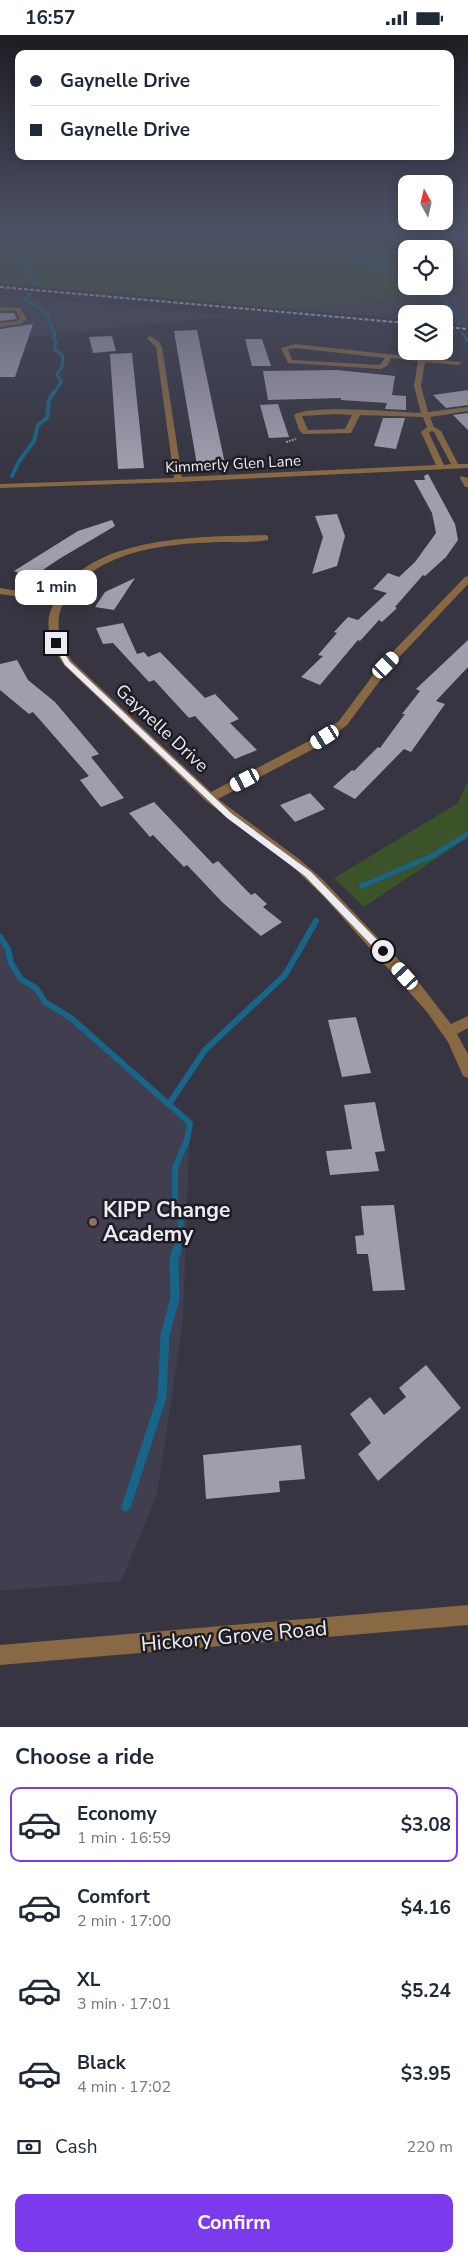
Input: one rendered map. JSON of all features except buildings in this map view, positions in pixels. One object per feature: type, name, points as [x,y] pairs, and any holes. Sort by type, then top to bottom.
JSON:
[{"type":"street","points":[[0,325],[19,323],[24,319],[19,310]]},
{"type":"street","points":[[0,318],[22,315]]},
{"type":"street","points":[[150,338],[159,347],[178,480]]},
{"type":"street","points":[[389,356],[385,365],[375,366],[290,362],[284,348],[295,346],[398,357]]},
{"type":"street","points":[[422,360],[419,367],[417,393],[431,428],[437,431],[456,467]]},
{"type":"street","points":[[431,360],[458,363]]},
{"type":"street","points":[[357,413],[348,431],[326,433],[306,432],[298,415],[316,412],[357,413],[425,415],[468,409]]},
{"type":"street","points":[[431,428],[425,432],[442,468]]},
{"type":"street","name":"Kimmerly Glen Lane","points":[[0,487],[468,466]]},
{"type":"street","name":"Gaynelle Drive","points":[[265,538],[166,543],[125,553],[106,561],[81,576],[69,587],[60,600],[55,613],[53,630],[56,643],[68,663],[210,798],[230,816],[308,874],[360,926],[417,989],[449,1031],[463,1056],[468,1072]]},
{"type":"street","points":[[210,798],[315,743],[343,723],[386,665],[468,579]]},
{"type":"street","points":[[0,591],[60,600]]},
{"type":"street","points":[[449,1031],[468,1022]]},
{"type":"street","name":"Hickory Grove Road","points":[[0,1655],[468,1615]]},
{"type":"shaded area","points":[[0,310],[167,310],[234,316],[0,340]]},
{"type":"shaded area","points":[[298,310],[398,310],[398,318]]},
{"type":"shaded area","points":[[453,310],[468,310],[468,325],[453,324]]},
{"type":"shaded area","name":"KIPP Change Academy","points":[[0,937],[8,949],[11,963],[21,979],[36,988],[45,1002],[71,1018],[190,1123],[183,1321],[157,1495],[121,1581],[0,1591]]},
{"type":"green space","points":[[468,780],[468,837],[364,907],[334,878],[458,803]]},
{"type":"waterway","points":[[42,310],[47,313],[55,336],[53,339],[56,341],[55,349],[63,356],[62,367],[57,374],[61,382],[53,395]]},
{"type":"waterway","points":[[453,310],[458,317],[459,324]]},
{"type":"waterway","points":[[462,333],[468,341]]},
{"type":"waterway","points":[[12,476],[18,463],[34,441],[38,425],[47,418],[49,400],[53,393]]},
{"type":"waterway","points":[[364,885],[362,886],[432,856],[468,834]]},
{"type":"waterway","points":[[169,1104],[205,1050],[285,975],[316,921]]},
{"type":"waterway","points":[[0,937],[8,949],[11,963],[21,979],[36,988],[45,1002],[71,1018],[190,1123],[187,1140],[175,1168],[175,1208],[180,1217],[181,1233],[176,1251]]},
{"type":"waterway","points":[[126,1507],[162,1397],[165,1335],[175,1298],[174,1260],[177,1249]]},
{"type":"railway","points":[[259,310],[398,322]]},
{"type":"railway","points":[[453,328],[468,329]]},
{"type":"place","name":"KIPP Change Academy","points":[[93,1222]]},
{"type":"route","points":[[56,643],[68,663],[210,798],[230,816],[308,874],[383,951]]}]
